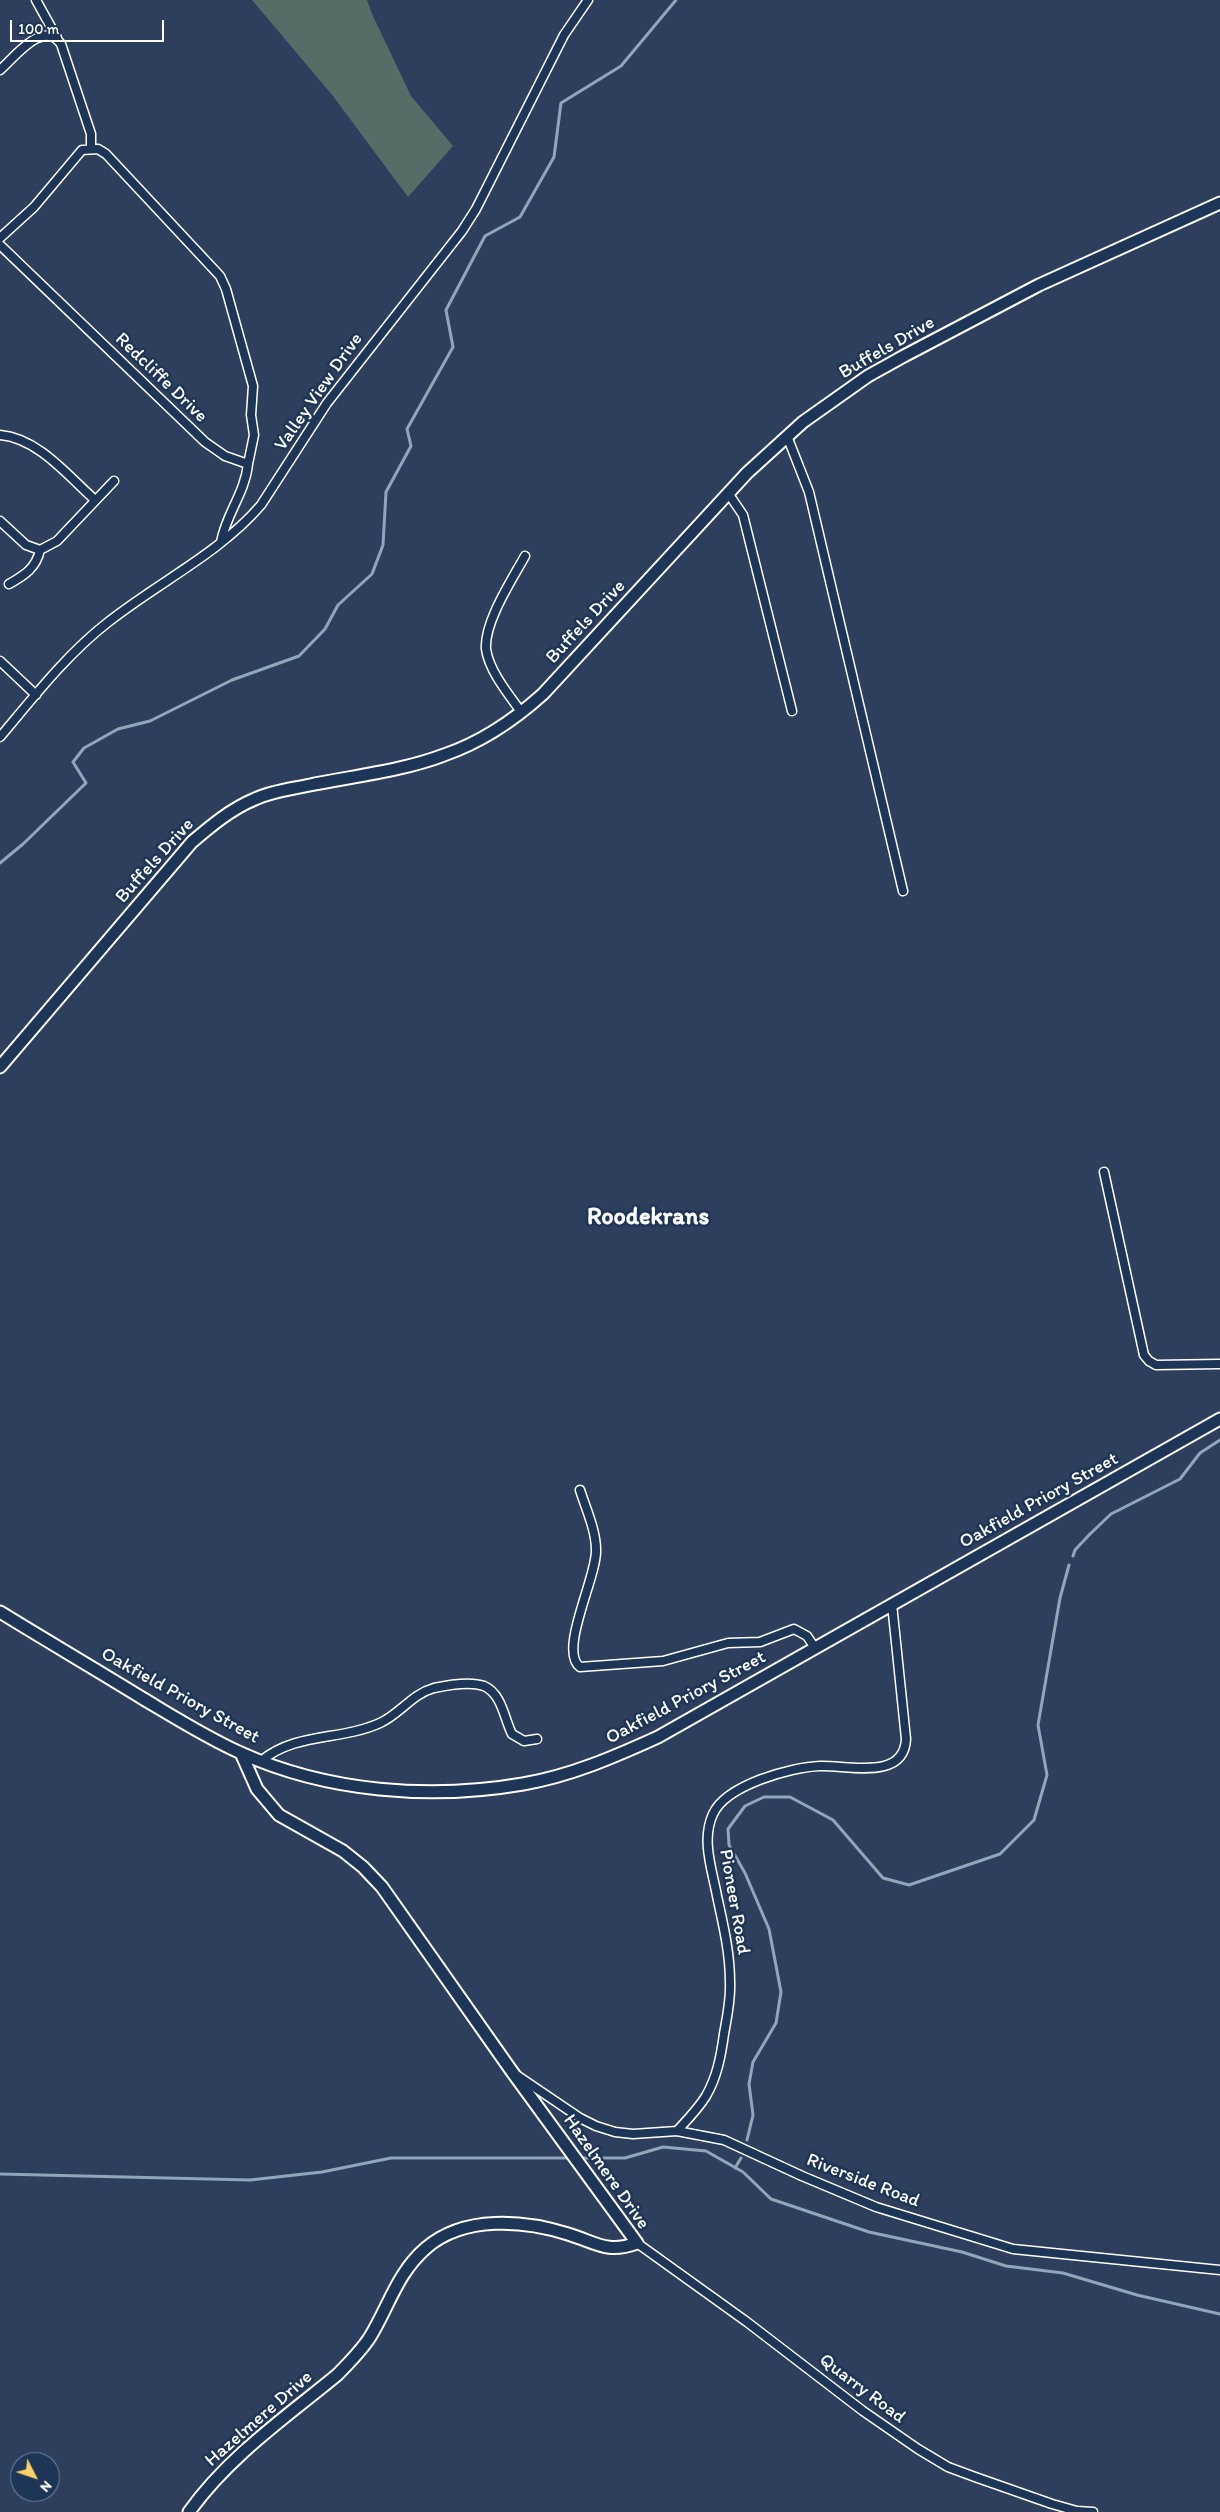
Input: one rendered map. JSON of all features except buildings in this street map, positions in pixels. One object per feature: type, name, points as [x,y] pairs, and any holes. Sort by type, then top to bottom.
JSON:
[{"type":"street","points":[[36,0],[42,6],[61,44],[90,134],[91,148]]},
{"type":"street","name":"Valley View Drive","points":[[0,737],[36,695],[105,624],[221,542],[250,519],[261,506],[327,403],[462,230],[484,193],[564,35],[588,0]]},
{"type":"street","points":[[0,70],[37,37],[50,35],[57,38]]},
{"type":"street","points":[[0,238],[34,206],[82,150],[91,148],[106,154],[220,276],[226,289],[253,386],[251,415],[254,435],[244,487],[224,527],[221,542]]},
{"type":"street","name":"Buffels Drive","points":[[0,1067],[192,842],[216,821],[237,808],[275,792],[390,769],[442,756],[492,734],[522,713],[591,643],[728,493],[787,436],[868,376],[1039,285],[1220,203]]},
{"type":"street","name":"Redcliffe Drive","points":[[0,245],[205,442],[225,456],[248,464]]},
{"type":"street","points":[[0,435],[21,440],[34,446],[94,499]]},
{"type":"street","points":[[787,436],[808,492],[903,891]]},
{"type":"street","points":[[0,521],[26,545],[40,550],[57,541],[94,499],[114,481]]},
{"type":"street","points":[[728,493],[742,515],[792,711]]},
{"type":"street","points":[[10,584],[30,570],[38,559],[40,550]]},
{"type":"street","points":[[522,713],[494,669],[486,649],[487,637],[492,622],[525,556]]},
{"type":"street","points":[[0,662],[36,695]]},
{"type":"street","points":[[1104,1172],[1144,1355],[1149,1361],[1156,1364],[1220,1364]]},
{"type":"street","name":"Oakfield Priory Street","points":[[0,1612],[182,1722],[241,1753],[261,1761],[332,1782],[379,1788],[471,1791],[524,1784],[574,1771],[618,1755],[658,1737],[1220,1419]]},
{"type":"street","points":[[580,1490],[594,1536],[596,1550],[591,1582],[576,1626],[572,1647],[572,1657],[580,1667],[663,1661],[728,1643],[760,1642],[794,1629],[806,1636],[815,1648]]},
{"type":"street","name":"Pioneer Road","points":[[677,2131],[706,2097],[713,2082],[721,2057],[730,1983],[727,1946],[708,1851],[708,1832],[712,1815],[723,1801],[742,1788],[766,1778],[819,1766],[871,1769],[887,1765],[901,1756],[906,1749],[906,1739],[892,1604]]},
{"type":"street","points":[[261,1761],[278,1748],[296,1741],[334,1736],[380,1723],[420,1694],[435,1688],[462,1684],[474,1684],[490,1690],[498,1698],[512,1734],[524,1741],[537,1739]]},
{"type":"street","name":"Hazelmere Drive","points":[[189,2512],[224,2469],[337,2374],[353,2358],[370,2337],[404,2271],[427,2247],[463,2229],[480,2224],[542,2228],[614,2249],[637,2243],[382,1887],[364,1867],[343,1851],[279,1815],[257,1789],[241,1753]]},
{"type":"street","name":"Riverside Road","points":[[514,2073],[580,2118],[602,2128],[633,2134],[677,2131],[724,2140],[876,2207],[1013,2249],[1220,2270]]},
{"type":"street","name":"Quarry Road","points":[[637,2243],[747,2322],[863,2411],[948,2467],[1051,2508],[1093,2512]]},
{"type":"green space","points":[[252,0],[367,0],[411,96],[453,146],[408,197],[333,96]]},
{"type":"waterway","points":[[0,863],[23,844],[86,783],[73,762],[84,748],[118,729],[150,721],[232,680],[299,656],[325,629],[338,605],[372,574],[383,545],[386,492],[411,446],[407,429],[453,347],[446,310],[485,236],[520,217],[554,157],[561,103],[621,66],[676,0]]},
{"type":"waterway","points":[[1073,1556],[1075,1550],[1111,1514],[1180,1479],[1200,1453],[1220,1440]]},
{"type":"waterway","points":[[747,2140],[753,2115],[749,2084],[753,2062],[776,2023],[781,1992],[769,1929],[745,1873],[729,1845],[728,1829],[745,1806],[764,1797],[790,1797],[833,1820],[883,1878],[909,1885],[1000,1854],[1034,1820],[1047,1775],[1038,1725],[1060,1598],[1069,1565]]},
{"type":"waterway","points":[[579,2158],[625,2158],[663,2147],[706,2151],[743,2172],[771,2199],[869,2232],[962,2252],[1006,2266],[1063,2273],[1137,2295],[1220,2314]]},
{"type":"waterway","points":[[0,2174],[250,2180],[322,2172],[391,2158],[570,2158]]},
{"type":"waterway","points":[[735,2168],[741,2158]]},
{"type":"district","name":"Roodekrans","points":[[648,1218]]}]
